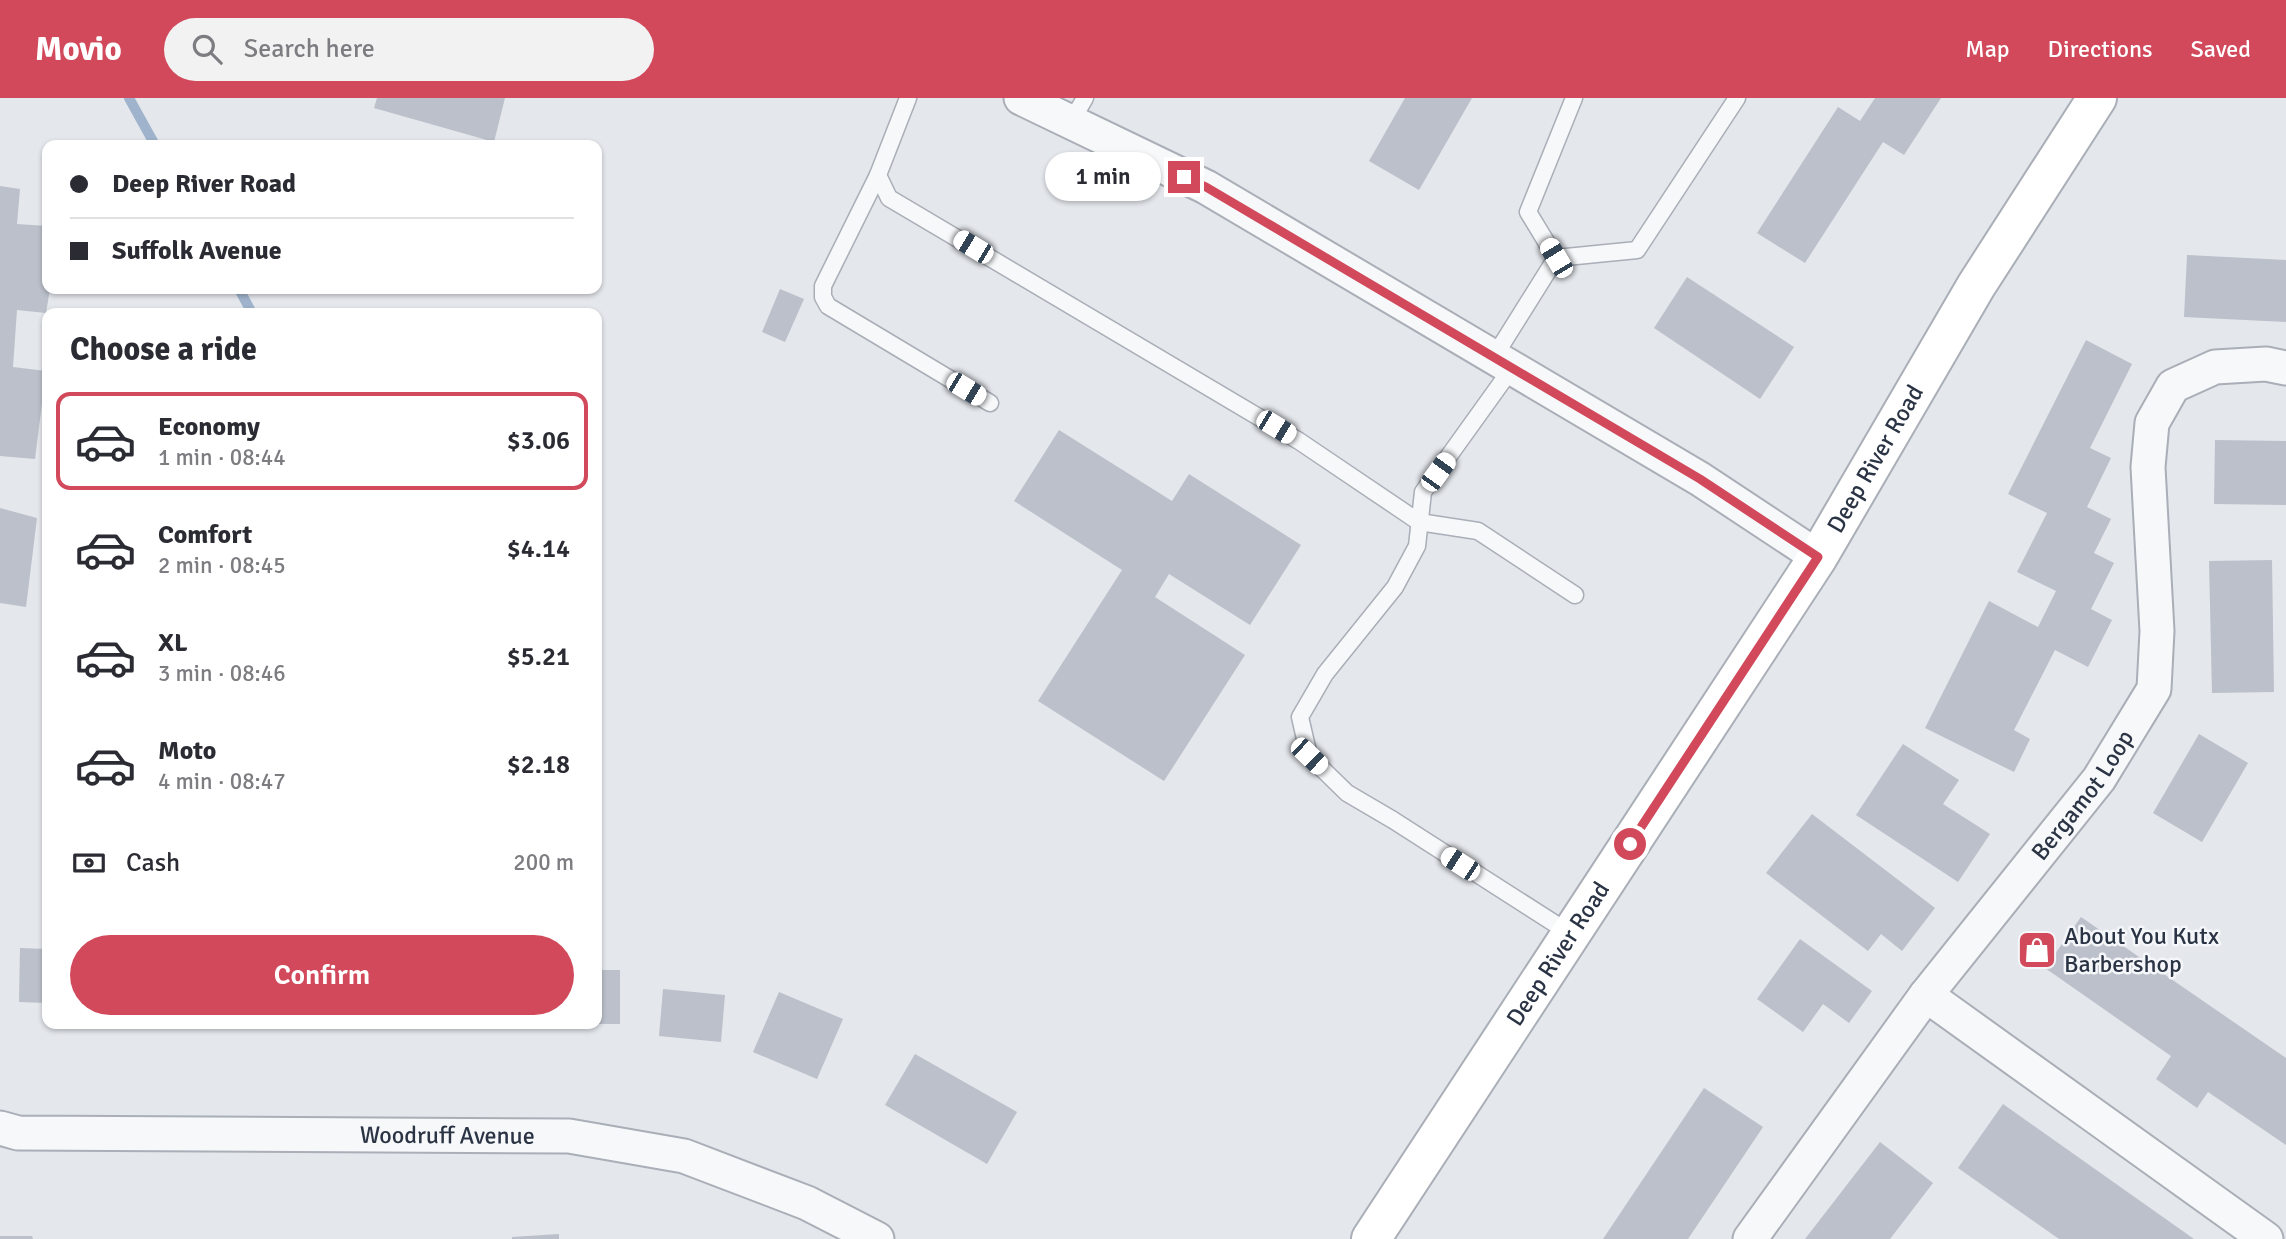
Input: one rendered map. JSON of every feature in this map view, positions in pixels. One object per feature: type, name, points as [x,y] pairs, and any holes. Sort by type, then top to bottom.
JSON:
[{"type":"street","points":[[1021,98],[1078,110],[1700,479],[1818,557]]},
{"type":"street","name":"Deep River Road","points":[[1377,1237],[1571,934],[1818,557],[1976,286],[2097,98]]},
{"type":"street","name":"Bergamot Loop","points":[[1750,1239],[1926,995],[2099,779],[2154,689],[2157,631],[2148,467],[2152,423],[2173,386],[2215,367],[2266,364],[2286,368]]},
{"type":"street","points":[[1926,995],[2266,1239]]},
{"type":"street","name":"Woodruff Avenue","points":[[0,1128],[18,1133],[569,1136],[684,1156],[807,1203],[877,1239]]},
{"type":"lane","points":[[908,98],[878,175],[823,286],[823,298],[828,306],[990,403]]},
{"type":"lane","points":[[1556,258],[1528,212],[1574,98]]},
{"type":"lane","points":[[1556,258],[1637,250],[1737,98]]},
{"type":"lane","points":[[878,175],[890,198],[1299,441],[1419,522],[1478,531],[1575,595]]},
{"type":"lane","points":[[1556,258],[1503,363],[1423,492],[1417,546],[1395,587],[1325,674],[1300,717],[1309,756],[1347,793],[1571,934]]},
{"type":"building","points":[[377,98],[505,98],[494,140],[374,108]]},
{"type":"building","points":[[1405,98],[1472,98],[1419,190],[1369,161]]},
{"type":"building","points":[[1875,98],[1941,98],[1904,155],[1883,142],[1805,263],[1757,233],[1838,107],[1860,121]]},
{"type":"building","points":[[0,186],[20,189],[17,224],[42,226],[42,294],[49,294],[47,308],[42,308],[42,313],[17,310],[13,367],[42,371],[42,403],[35,459],[0,456]]},
{"type":"building","points":[[2187,255],[2286,260],[2286,322],[2184,317]]},
{"type":"building","points":[[1687,277],[1794,347],[1760,399],[1654,328]]},
{"type":"building","points":[[780,289],[804,299],[785,342],[762,332]]},
{"type":"building","points":[[2086,340],[2132,364],[2090,448],[2111,458],[2087,507],[2111,519],[2094,553],[2114,563],[2091,609],[2112,620],[2088,667],[2055,650],[2014,730],[2030,739],[2014,772],[1925,728],[1989,601],[2038,627],[2056,591],[2017,572],[2047,513],[2008,494]]},
{"type":"building","points":[[1059,430],[1172,501],[1189,474],[1301,545],[1250,625],[1169,574],[1155,597],[1245,655],[1164,781],[1038,701],[1122,570],[1014,501]]},
{"type":"building","points":[[2215,440],[2286,441],[2286,505],[2214,504]]},
{"type":"building","points":[[0,508],[37,518],[26,607],[0,603]]},
{"type":"building","points":[[2272,560],[2274,692],[2212,693],[2209,561]]},
{"type":"building","points":[[2199,734],[2248,763],[2202,842],[2153,813]]},
{"type":"building","points":[[1903,744],[1959,780],[1943,804],[1990,834],[1958,882],[1856,815]]},
{"type":"building","points":[[1812,814],[1935,908],[1902,951],[1881,934],[1868,951],[1766,873]]},
{"type":"building","points":[[2081,917],[2286,1058],[2286,1145],[2208,1092],[2197,1108],[2156,1079],[2171,1056],[2045,968]]},
{"type":"building","points":[[1800,939],[1872,991],[1849,1023],[1823,1004],[1803,1032],[1757,999]]},
{"type":"building","points":[[20,948],[42,949],[42,1003],[19,1002]]},
{"type":"building","points":[[602,970],[620,970],[620,1024],[602,1024]]},
{"type":"building","points":[[663,989],[725,995],[721,1042],[659,1036]]},
{"type":"building","points":[[779,992],[843,1019],[817,1079],[753,1052]]},
{"type":"building","points":[[915,1054],[1017,1112],[987,1164],[885,1105]]},
{"type":"building","points":[[1704,1088],[1763,1127],[1688,1239],[1603,1239]]},
{"type":"building","points":[[2003,1104],[2194,1239],[2059,1239],[1958,1168]]},
{"type":"building","points":[[1880,1142],[1933,1183],[1890,1239],[1805,1239]]},
{"type":"building","points":[[559,1234],[559,1239],[512,1239],[512,1237]]},
{"type":"building","points":[[0,1236],[32,1236],[33,1239],[0,1239]]},
{"type":"waterway","points":[[129,98],[152,140]]},
{"type":"waterway","points":[[242,294],[249,308]]},
{"type":"place","name":"About You Kutx Barbershop","points":[[2037,950]]},
{"type":"route","points":[[1184,177],[1206,187],[1700,479],[1818,557],[1630,844]]}]
